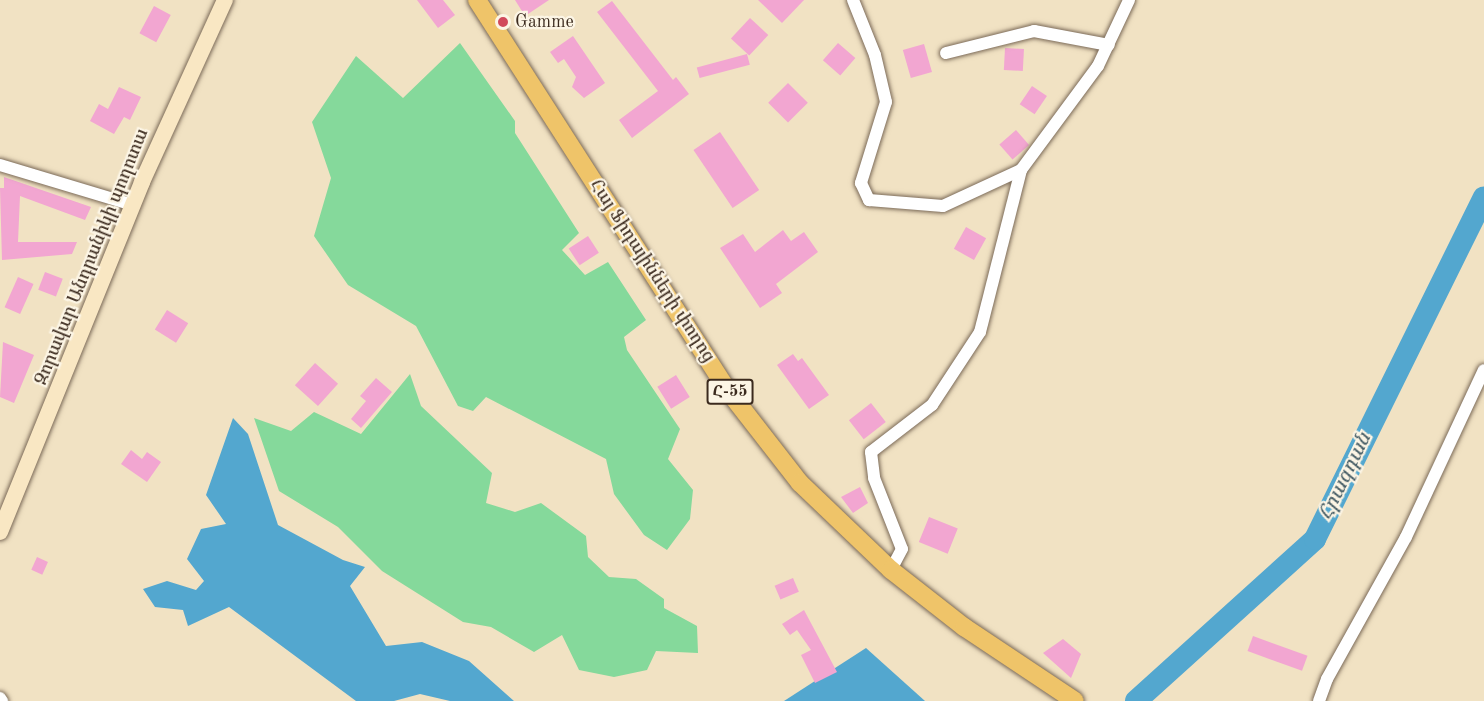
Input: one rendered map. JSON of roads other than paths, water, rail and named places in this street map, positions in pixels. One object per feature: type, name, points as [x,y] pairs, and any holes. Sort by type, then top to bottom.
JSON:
[{"type":"main road","name":"Զորավար Անդրանիկի պողոտա","points":[[0,532],[133,205],[225,0]]},
{"type":"main road","name":"Հայ Ֆիդայինների փողոց","points":[[477,0],[726,388],[800,483],[891,570],[964,627],[1075,701]]},
{"type":"street","points":[[853,0],[875,55],[886,102],[861,183],[869,200],[943,206],[1021,170]]},
{"type":"street","points":[[891,570],[902,549],[874,478],[871,452],[932,405],[980,332],[1021,170],[1109,45],[1129,0]]},
{"type":"street","points":[[946,53],[1034,31],[1109,45]]},
{"type":"street","points":[[0,165],[133,205]]},
{"type":"street","points":[[1319,701],[1406,537],[1484,370]]},
{"type":"water","points":[[233,418],[248,434],[278,525],[343,560],[365,567],[350,586],[386,646],[422,642],[469,661],[514,701],[450,701],[420,694],[394,701],[356,701],[229,607],[188,626],[183,610],[155,607],[143,589],[167,581],[196,590],[204,581],[187,559],[201,529],[226,524],[206,495]]},
{"type":"water","points":[[866,648],[925,701],[784,701]]},
{"type":"waterway","name":"Հրազդան","points":[[1136,701],[1315,539],[1484,197]]},
{"type":"place","name":"Gamme","points":[[503,22]]}]
